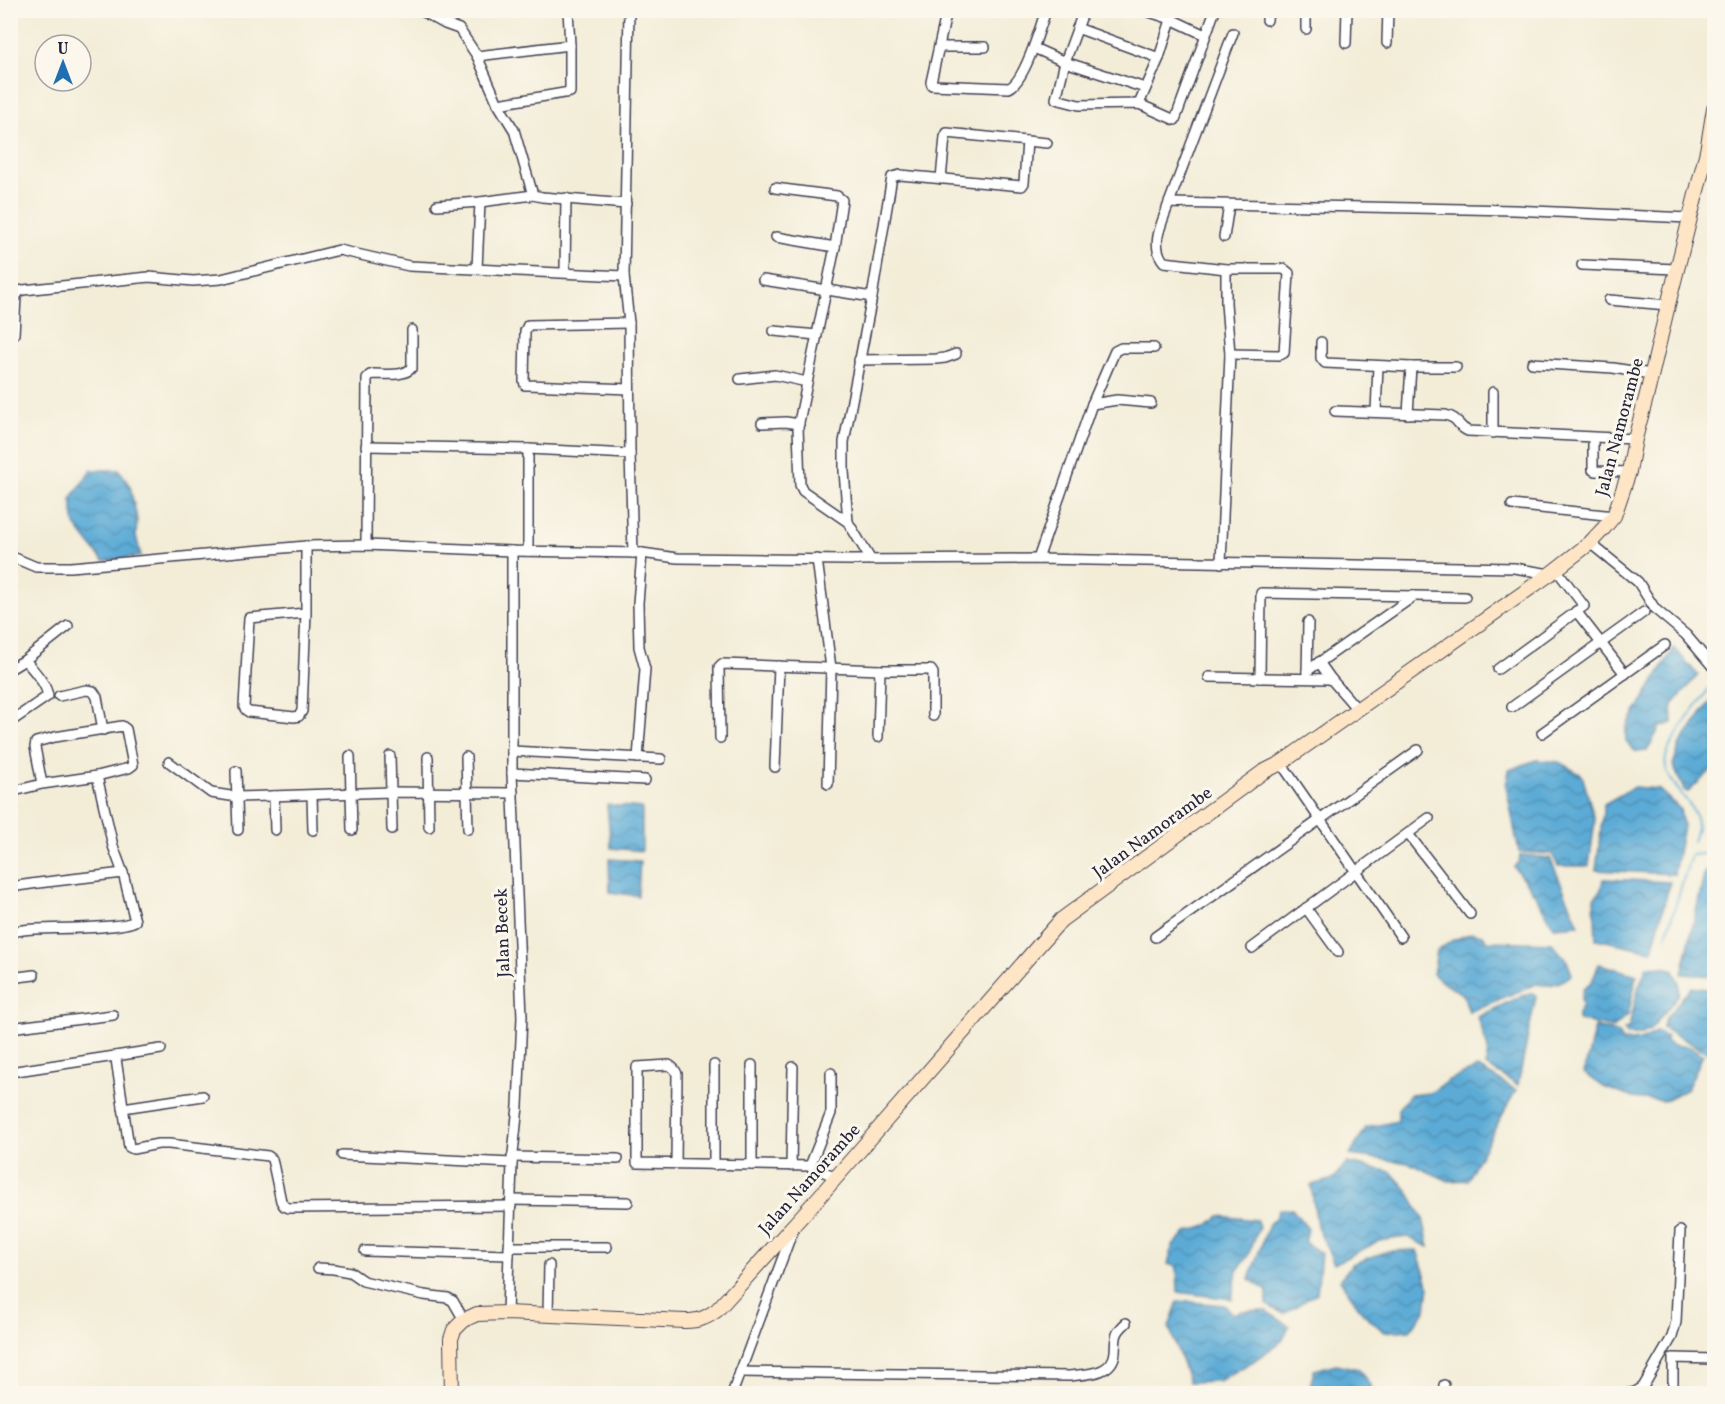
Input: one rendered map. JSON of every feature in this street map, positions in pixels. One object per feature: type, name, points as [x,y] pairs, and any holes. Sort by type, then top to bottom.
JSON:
[{"type":"main road","name":"Jalan Namorambe","points":[[464,1320],[477,1314],[507,1313],[686,1321],[700,1320],[717,1310],[1061,920],[1263,772],[1281,764],[1553,572],[1590,543],[1614,516],[1629,472],[1676,269],[1707,151],[1714,108]]},
{"type":"main road","points":[[452,1394],[451,1339],[454,1330],[464,1320]]},
{"type":"street","points":[[498,104],[570,92],[568,10]]},
{"type":"street","points":[[629,10],[624,276],[630,323],[630,454],[637,553],[639,647],[645,669],[638,758]]},
{"type":"street","points":[[947,10],[931,82],[933,86],[1010,88],[1016,83],[1034,48],[1046,10]]},
{"type":"street","points":[[1084,10],[1065,62],[1055,96],[1057,100],[1079,105],[1139,104],[1175,120],[1215,10]]},
{"type":"street","points":[[1143,10],[1173,15],[1205,34]]},
{"type":"street","points":[[1306,10],[1306,29]]},
{"type":"street","points":[[1346,43],[1347,10]]},
{"type":"street","points":[[1387,43],[1388,10]]},
{"type":"street","points":[[423,11],[459,29],[477,56],[498,104],[514,130],[533,195]]},
{"type":"street","points":[[1139,104],[1159,58],[1173,15]]},
{"type":"street","points":[[1077,28],[1159,58]]},
{"type":"street","points":[[1230,354],[1280,355],[1284,353],[1290,276],[1288,271],[1168,264],[1160,259],[1157,246],[1169,203],[1233,33]]},
{"type":"street","points":[[477,56],[570,45]]},
{"type":"street","points":[[939,47],[985,47]]},
{"type":"street","points":[[1034,48],[1065,62],[1145,88]]},
{"type":"street","points":[[941,179],[947,133],[1047,143]]},
{"type":"street","points":[[848,522],[844,442],[892,177],[900,175],[1022,186],[1027,141]]},
{"type":"street","points":[[775,188],[840,197],[842,202],[799,424],[800,485],[848,522],[871,560]]},
{"type":"street","points":[[437,205],[533,195],[626,204]]},
{"type":"street","points":[[565,272],[566,198]]},
{"type":"street","points":[[477,269],[480,201]]},
{"type":"street","points":[[1169,203],[1514,210],[1689,218]]},
{"type":"street","points":[[1224,237],[1229,205]]},
{"type":"street","points":[[776,237],[835,247]]},
{"type":"street","points":[[14,334],[16,296],[23,290],[149,277],[193,281],[221,279],[339,250],[403,265],[624,276]]},
{"type":"street","points":[[1582,265],[1676,269]]},
{"type":"street","points":[[1221,563],[1230,354],[1226,269]]},
{"type":"street","points":[[763,280],[872,297]]},
{"type":"street","points":[[1609,300],[1668,305]]},
{"type":"street","points":[[629,389],[528,386],[524,381],[525,331],[528,325],[630,323]]},
{"type":"street","points":[[366,545],[367,378],[374,374],[404,374],[411,370],[412,330]]},
{"type":"street","points":[[774,331],[817,335]]},
{"type":"street","points":[[1321,342],[1321,358],[1325,363],[1456,367]]},
{"type":"street","points":[[1038,559],[1092,404],[1116,350],[1154,348]]},
{"type":"street","points":[[859,360],[936,359],[956,354]]},
{"type":"street","points":[[1532,363],[1652,374]]},
{"type":"street","points":[[1376,412],[1378,366]]},
{"type":"street","points":[[1408,414],[1411,367]]},
{"type":"street","points":[[740,379],[775,375],[807,382]]},
{"type":"street","points":[[1493,392],[1493,433]]},
{"type":"street","points":[[1092,404],[1118,400],[1151,403]]},
{"type":"street","points":[[1335,411],[1453,416],[1464,430],[1493,433],[1635,439]]},
{"type":"street","points":[[762,423],[799,424]]},
{"type":"street","points":[[1593,438],[1593,470],[1629,472]]},
{"type":"street","points":[[366,446],[528,449],[630,454]]},
{"type":"street","points":[[528,449],[528,551]]},
{"type":"street","points":[[1512,505],[1614,516]]},
{"type":"street","points":[[1590,543],[1638,582],[1655,609],[1686,635],[1714,668]]},
{"type":"street","points":[[10,556],[36,567],[71,567],[306,546],[366,545],[637,553],[677,558],[1038,559],[1514,568],[1553,572],[1584,606],[1498,669]]},
{"type":"street","points":[[306,546],[306,613],[302,711],[299,716],[294,717],[249,712],[246,710],[245,696],[249,618],[306,613]]},
{"type":"street","name":"Jalan Becek","points":[[507,1313],[512,1160],[518,1106],[522,1017],[512,773],[512,551]]},
{"type":"street","points":[[817,560],[831,668],[828,784]]},
{"type":"street","points":[[1260,678],[1261,593],[1465,597]]},
{"type":"street","points":[[1307,675],[1319,662],[1414,596]]},
{"type":"street","points":[[1576,611],[1625,674]]},
{"type":"street","points":[[1512,706],[1644,612]]},
{"type":"street","points":[[1307,675],[1308,622]]},
{"type":"street","points":[[10,669],[68,626]]},
{"type":"street","points":[[1542,733],[1665,645]]},
{"type":"street","points":[[10,722],[40,703],[49,693],[25,660]]},
{"type":"street","points":[[1319,662],[1357,709]]},
{"type":"street","points":[[720,738],[720,665],[725,663],[933,671],[933,716]]},
{"type":"street","points":[[774,767],[779,666]]},
{"type":"street","points":[[878,737],[880,670]]},
{"type":"street","points":[[1209,676],[1260,678],[1307,675],[1331,679]]},
{"type":"street","points":[[59,696],[86,690],[93,691],[97,697],[103,730]]},
{"type":"street","points":[[10,792],[129,768],[133,765],[126,729],[122,726],[36,742],[42,784]]},
{"type":"street","points":[[1155,937],[1418,750]]},
{"type":"street","points":[[512,751],[661,759]]},
{"type":"street","points":[[350,756],[352,830]]},
{"type":"street","points":[[390,756],[392,829]]},
{"type":"street","points":[[428,757],[429,827]]},
{"type":"street","points":[[466,757],[468,829]]},
{"type":"street","points":[[170,762],[211,793],[237,797],[391,792],[513,793]]},
{"type":"street","points":[[1281,764],[1401,937]]},
{"type":"street","points":[[236,771],[238,830]]},
{"type":"street","points":[[512,773],[645,780]]},
{"type":"street","points":[[10,932],[134,923],[135,918],[113,846],[97,776]]},
{"type":"street","points":[[274,796],[275,830]]},
{"type":"street","points":[[312,796],[313,830]]},
{"type":"street","points":[[1252,948],[1429,818]]},
{"type":"street","points":[[1408,834],[1470,914]]},
{"type":"street","points":[[10,887],[123,873]]},
{"type":"street","points":[[1306,908],[1338,952]]},
{"type":"street","points":[[10,978],[34,975]]},
{"type":"street","points":[[10,1028],[113,1015]]},
{"type":"street","points":[[10,1072],[160,1049]]},
{"type":"street","points":[[114,1057],[129,1148],[170,1144],[268,1156],[272,1159],[281,1201],[289,1208],[628,1202]]},
{"type":"street","points":[[676,1164],[677,1074],[669,1065],[637,1067],[637,1163],[714,1165],[810,1166],[836,1177]]},
{"type":"street","points":[[714,1065],[714,1165]]},
{"type":"street","points":[[752,1065],[752,1165]]},
{"type":"street","points":[[791,1166],[793,1067]]},
{"type":"street","points":[[810,1166],[831,1113],[831,1073]]},
{"type":"street","points":[[123,1108],[203,1096]]},
{"type":"street","points":[[342,1155],[512,1160],[618,1159]]},
{"type":"street","points":[[732,1394],[796,1221]]},
{"type":"street","points":[[1626,1394],[1643,1387],[1672,1338],[1676,1322],[1680,1231]]},
{"type":"street","points":[[365,1251],[509,1251],[607,1247]]},
{"type":"street","points":[[548,1315],[549,1265]]},
{"type":"street","points":[[318,1268],[350,1272],[363,1281],[448,1298],[453,1301],[464,1320]]},
{"type":"street","points":[[740,1372],[1069,1376],[1091,1374],[1099,1372],[1112,1362],[1116,1335],[1126,1323]]},
{"type":"street","points":[[1673,1394],[1673,1358],[1714,1359]]},
{"type":"water","points":[[91,470],[119,470],[130,486],[137,519],[136,536],[141,556],[103,561],[75,525],[71,499]]},
{"type":"water","points":[[1674,648],[1698,675],[1672,706],[1673,723],[1660,727],[1647,751],[1635,751],[1626,742],[1626,728]]},
{"type":"water","points":[[1714,696],[1714,768],[1688,792],[1684,790],[1673,765],[1680,744]]},
{"type":"water","points":[[1536,760],[1559,762],[1582,775],[1595,820],[1589,866],[1558,866],[1552,854],[1519,852],[1506,786],[1509,770]]},
{"type":"water","points":[[1634,787],[1658,789],[1680,809],[1683,826],[1674,874],[1596,870],[1604,804]]},
{"type":"water","points":[[607,805],[642,808],[642,851],[611,848]]},
{"type":"water","points":[[1520,855],[1550,858],[1579,925],[1554,927],[1534,893],[1514,867],[1519,862]]},
{"type":"water","points":[[609,859],[640,861],[638,896],[610,892]]},
{"type":"water","points":[[1705,871],[1714,871],[1714,976],[1682,974]]},
{"type":"water","points":[[1603,879],[1670,882],[1652,951],[1596,939],[1594,898],[1601,890]]},
{"type":"water","points":[[1472,933],[1483,935],[1487,941],[1552,943],[1567,961],[1572,974],[1560,982],[1551,985],[1536,984],[1469,1012],[1463,994],[1443,983],[1433,974],[1437,951],[1453,940]]},
{"type":"water","points":[[1599,964],[1637,975],[1628,1015],[1613,1028],[1578,1020],[1578,1013],[1583,1005],[1581,999],[1583,989],[1591,984]]},
{"type":"water","points":[[1647,966],[1665,967],[1674,971],[1679,982],[1679,994],[1650,1030],[1640,1035],[1626,1035],[1624,1030],[1629,1027],[1638,989]]},
{"type":"water","points":[[1691,987],[1714,990],[1714,1056],[1662,1028],[1666,1018]]},
{"type":"water","points":[[1533,993],[1536,996],[1518,1085],[1486,1066],[1488,1049],[1478,1017],[1519,997]]},
{"type":"water","points":[[1595,1027],[1618,1033],[1622,1041],[1640,1040],[1656,1031],[1667,1037],[1665,1040],[1672,1045],[1690,1047],[1703,1055],[1687,1089],[1664,1101],[1633,1098],[1604,1087],[1584,1073]]},
{"type":"water","points":[[1478,1068],[1516,1090],[1467,1180],[1449,1181],[1409,1163],[1350,1155],[1366,1128],[1398,1121],[1398,1109],[1410,1095],[1430,1093],[1449,1080]]},
{"type":"water","points":[[1347,1163],[1391,1172],[1407,1190],[1423,1218],[1429,1247],[1407,1237],[1379,1241],[1334,1264],[1317,1226],[1311,1185],[1334,1179]]},
{"type":"water","points":[[1292,1209],[1308,1229],[1305,1243],[1321,1253],[1317,1293],[1284,1314],[1267,1305],[1267,1291],[1249,1279],[1269,1224],[1279,1210]]},
{"type":"water","points":[[1219,1216],[1256,1220],[1259,1227],[1248,1256],[1237,1271],[1232,1299],[1178,1292],[1177,1267],[1168,1264],[1172,1247],[1187,1232],[1207,1226]]},
{"type":"water","points":[[1417,1250],[1429,1287],[1426,1310],[1410,1330],[1384,1332],[1363,1313],[1340,1280],[1352,1264],[1388,1251]]},
{"type":"water","points":[[1178,1301],[1224,1305],[1233,1314],[1241,1311],[1265,1310],[1289,1326],[1282,1341],[1219,1381],[1189,1382],[1169,1327]]},
{"type":"water","points":[[1336,1364],[1359,1369],[1375,1393],[1302,1393],[1309,1391],[1314,1370]]},
{"type":"waterway","points":[[1693,841],[1697,825],[1695,814],[1668,774],[1666,757],[1686,721],[1711,686],[1714,688]]},
{"type":"waterway","points":[[1666,936],[1691,855],[1714,853]]}]
